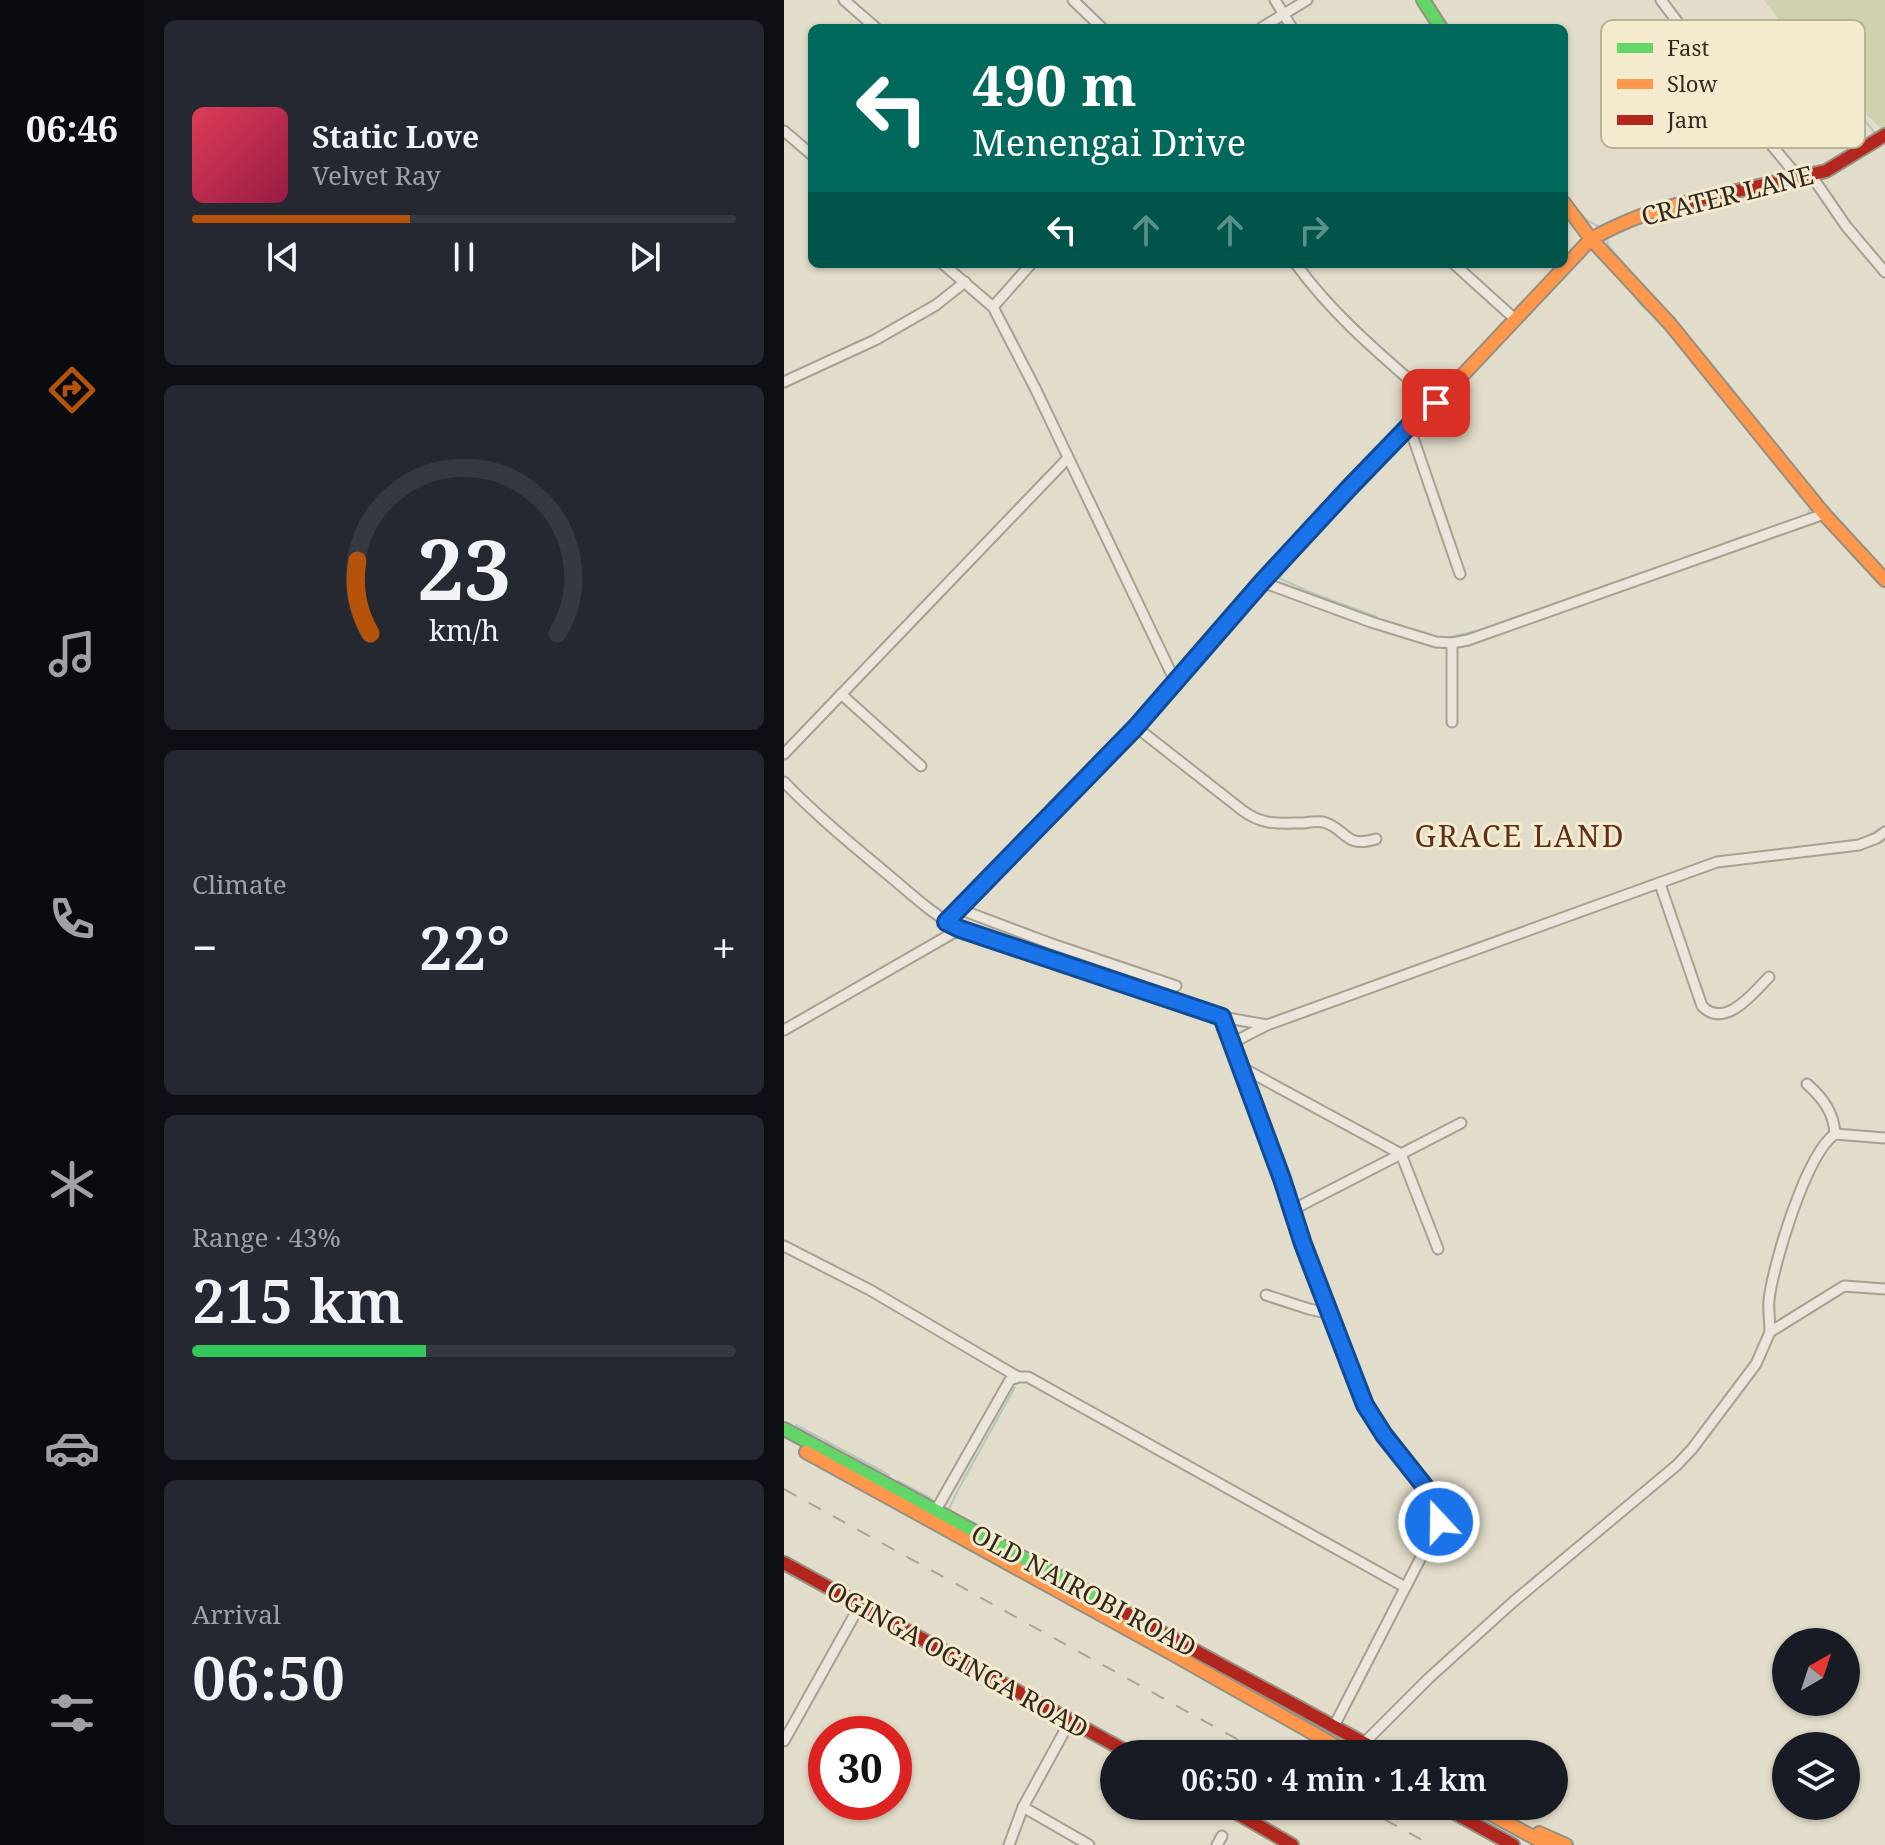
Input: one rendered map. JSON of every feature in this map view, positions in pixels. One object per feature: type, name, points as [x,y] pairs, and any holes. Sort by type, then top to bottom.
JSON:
[{"type":"main road","points":[[1423,0],[1438,24]]},
{"type":"main road","name":"CRATER LANE","points":[[1865,147],[1885,135]]},
{"type":"main road","name":"CRATER LANE","points":[[1568,264],[1591,239],[1625,221],[1657,209],[1826,171],[1864,148]]},
{"type":"main road","points":[[1568,208],[1591,239],[1670,324],[1824,514],[1885,580]]},
{"type":"main road","name":"CRATER LANE","points":[[946,922],[1136,727],[1262,582],[1409,426],[1426,414],[1564,268]]},
{"type":"main road","name":"OLD NAIROBI ROAD","points":[[784,1429],[1359,1740]]},
{"type":"main road","name":"OLD NAIROBI ROAD","points":[[784,1441],[1325,1740]]},
{"type":"main road","name":"OGINGA OGINGA ROAD","points":[[784,1563],[1105,1740]]},
{"type":"main road","points":[[1245,1820],[1273,1840],[1292,1845]]},
{"type":"main road","points":[[1467,1820],[1513,1845]]},
{"type":"main road","points":[[1502,1820],[1546,1844]]},
{"type":"main road","points":[[1503,1820],[1566,1845]]},
{"type":"main road","points":[[1492,1834],[1506,1845]]},
{"type":"street","points":[[844,0],[871,24]]},
{"type":"street","points":[[1073,0],[1098,24]]},
{"type":"street","points":[[1275,0],[1290,24]]},
{"type":"street","points":[[1268,24],[1307,0]]},
{"type":"street","points":[[1661,0],[1676,20]]},
{"type":"street","points":[[784,131],[808,152]]},
{"type":"street","points":[[1774,148],[1794,172],[1795,178]]},
{"type":"street","points":[[1811,175],[1846,226],[1885,272]]},
{"type":"street","points":[[948,268],[993,307],[1175,681]]},
{"type":"street","points":[[993,307],[1027,268]]},
{"type":"street","points":[[1299,268],[1335,310],[1436,403]]},
{"type":"street","points":[[1458,268],[1516,320]]},
{"type":"street","points":[[784,382],[887,333],[936,305],[965,282]]},
{"type":"street","points":[[1409,426],[1460,574]]},
{"type":"street","points":[[784,754],[1068,458]]},
{"type":"street","points":[[1262,582],[1371,622],[1436,642],[1452,643],[1468,640],[1824,514]]},
{"type":"street","points":[[1452,643],[1452,722]]},
{"type":"street","points":[[841,694],[921,766]]},
{"type":"street","points":[[1136,727],[1260,822],[1322,822],[1348,839],[1358,842],[1376,839]]},
{"type":"street","points":[[784,782],[844,838],[946,922],[1222,1017],[1267,1025]]},
{"type":"street","points":[[1232,1043],[1267,1025],[1717,862],[1859,845],[1885,832]]},
{"type":"street","points":[[1660,884],[1706,1011],[1718,1013],[1735,1009],[1769,977]]},
{"type":"street","points":[[959,909],[1176,986]]},
{"type":"street","points":[[784,1030],[960,929]]},
{"type":"street","points":[[1222,1017],[1303,1244],[1368,1412],[1434,1498],[1438,1508],[1439,1522],[1334,1726]]},
{"type":"street","points":[[1239,1066],[1401,1154],[1438,1249]]},
{"type":"street","points":[[1807,1084],[1825,1101],[1835,1124],[1835,1134]]},
{"type":"street","points":[[1292,1210],[1461,1123]]},
{"type":"street","points":[[1367,1740],[1488,1624],[1692,1449],[1756,1364],[1770,1332],[1769,1301],[1789,1219],[1809,1173],[1829,1138],[1835,1134],[1885,1138]]},
{"type":"street","points":[[784,1246],[870,1290],[1018,1377]]},
{"type":"street","points":[[1770,1332],[1844,1286],[1885,1289]]},
{"type":"street","points":[[1266,1295],[1331,1314]]},
{"type":"street","points":[[936,1510],[1010,1380],[1028,1377],[1405,1587]]},
{"type":"street","points":[[784,1741],[860,1605]]},
{"type":"street","points":[[1009,1845],[1023,1807],[1070,1721]]},
{"type":"street","points":[[1023,1807],[1089,1845]]},
{"type":"green space","points":[[1764,0],[1885,0],[1885,132],[1865,113],[1865,20],[1779,20]]},
{"type":"waterway","points":[[1865,121],[1875,133]]},
{"type":"waterway","points":[[1580,213],[1600,227],[1609,223]]},
{"type":"waterway","points":[[1607,238],[1608,245],[1651,295]]},
{"type":"waterway","points":[[1568,254],[1580,240]]},
{"type":"waterway","points":[[1631,291],[1652,315]]},
{"type":"waterway","points":[[1660,322],[1679,344]]},
{"type":"waterway","points":[[1434,395],[1497,330]]},
{"type":"waterway","points":[[1737,397],[1743,404]]},
{"type":"waterway","points":[[1418,412],[1425,405]]},
{"type":"waterway","points":[[1776,446],[1800,475]]},
{"type":"waterway","points":[[1805,480],[1821,499]]},
{"type":"waterway","points":[[1286,548],[1321,506],[1330,500]]},
{"type":"waterway","points":[[1825,504],[1830,509]]},
{"type":"waterway","points":[[1753,534],[1807,515],[1811,507]]},
{"type":"waterway","points":[[1833,513],[1854,537]]},
{"type":"waterway","points":[[1647,572],[1747,535]]},
{"type":"waterway","points":[[1860,543],[1867,551]]},
{"type":"waterway","points":[[1592,591],[1633,577]]},
{"type":"waterway","points":[[1279,578],[1377,617]]},
{"type":"waterway","points":[[1539,610],[1585,593]]},
{"type":"waterway","points":[[1518,617],[1525,615]]},
{"type":"waterway","points":[[1445,638],[1482,630]]},
{"type":"waterway","points":[[1869,835],[1885,826]]},
{"type":"waterway","points":[[951,1510],[958,1490],[1015,1387]]},
{"type":"waterway","points":[[796,1425],[889,1475]]},
{"type":"waterway","points":[[1402,1450],[1421,1475]]},
{"type":"waterway","points":[[898,1481],[932,1499]]},
{"type":"waterway","points":[[1441,1503],[1449,1514]]},
{"type":"waterway","points":[[1279,1510],[1310,1528]]},
{"type":"waterway","points":[[1433,1546],[1444,1522]]},
{"type":"waterway","points":[[1322,1535],[1344,1547]]},
{"type":"waterway","points":[[1407,1594],[1431,1550]]},
{"type":"waterway","points":[[1040,1558],[1091,1585]]},
{"type":"waterway","points":[[1366,1559],[1395,1577]]},
{"type":"railway","points":[[784,1489],[1239,1740]]},
{"type":"railway","points":[[1385,1820],[1431,1845]]},
{"type":"traffic: fast","points":[[1423,0],[1438,24]]},
{"type":"traffic: fast","points":[[946,922],[1136,727],[1311,529]]},
{"type":"traffic: fast","points":[[784,1429],[1126,1613]]},
{"type":"traffic: slow","points":[[1568,263],[1591,239],[1616,226],[1692,201]]},
{"type":"traffic: slow","points":[[1568,208],[1591,239],[1670,324],[1824,514],[1885,580]]},
{"type":"traffic: slow","points":[[1311,529],[1409,426],[1426,414],[1564,268]]},
{"type":"traffic: slow","points":[[806,1452],[1325,1740]]},
{"type":"traffic: slow","points":[[1502,1820],[1548,1845]]},
{"type":"traffic: slow","points":[[1539,1833],[1566,1845]]},
{"type":"traffic: jam","points":[[1865,147],[1885,135]]},
{"type":"traffic: jam","points":[[1692,201],[1826,171],[1864,148]]},
{"type":"traffic: jam","points":[[784,1563],[1106,1740]]},
{"type":"traffic: jam","points":[[1126,1613],[1358,1740]]},
{"type":"traffic: jam","points":[[1249,1820],[1292,1845]]},
{"type":"traffic: jam","points":[[1467,1820],[1513,1845]]},
{"type":"district","name":"GRACE LAND","points":[[1520,835]]},
{"type":"route","points":[[1436,403],[1409,426],[1350,487],[1262,582],[1136,727],[946,922],[1222,1017],[1303,1244],[1368,1412],[1437,1502],[1439,1522]]}]
